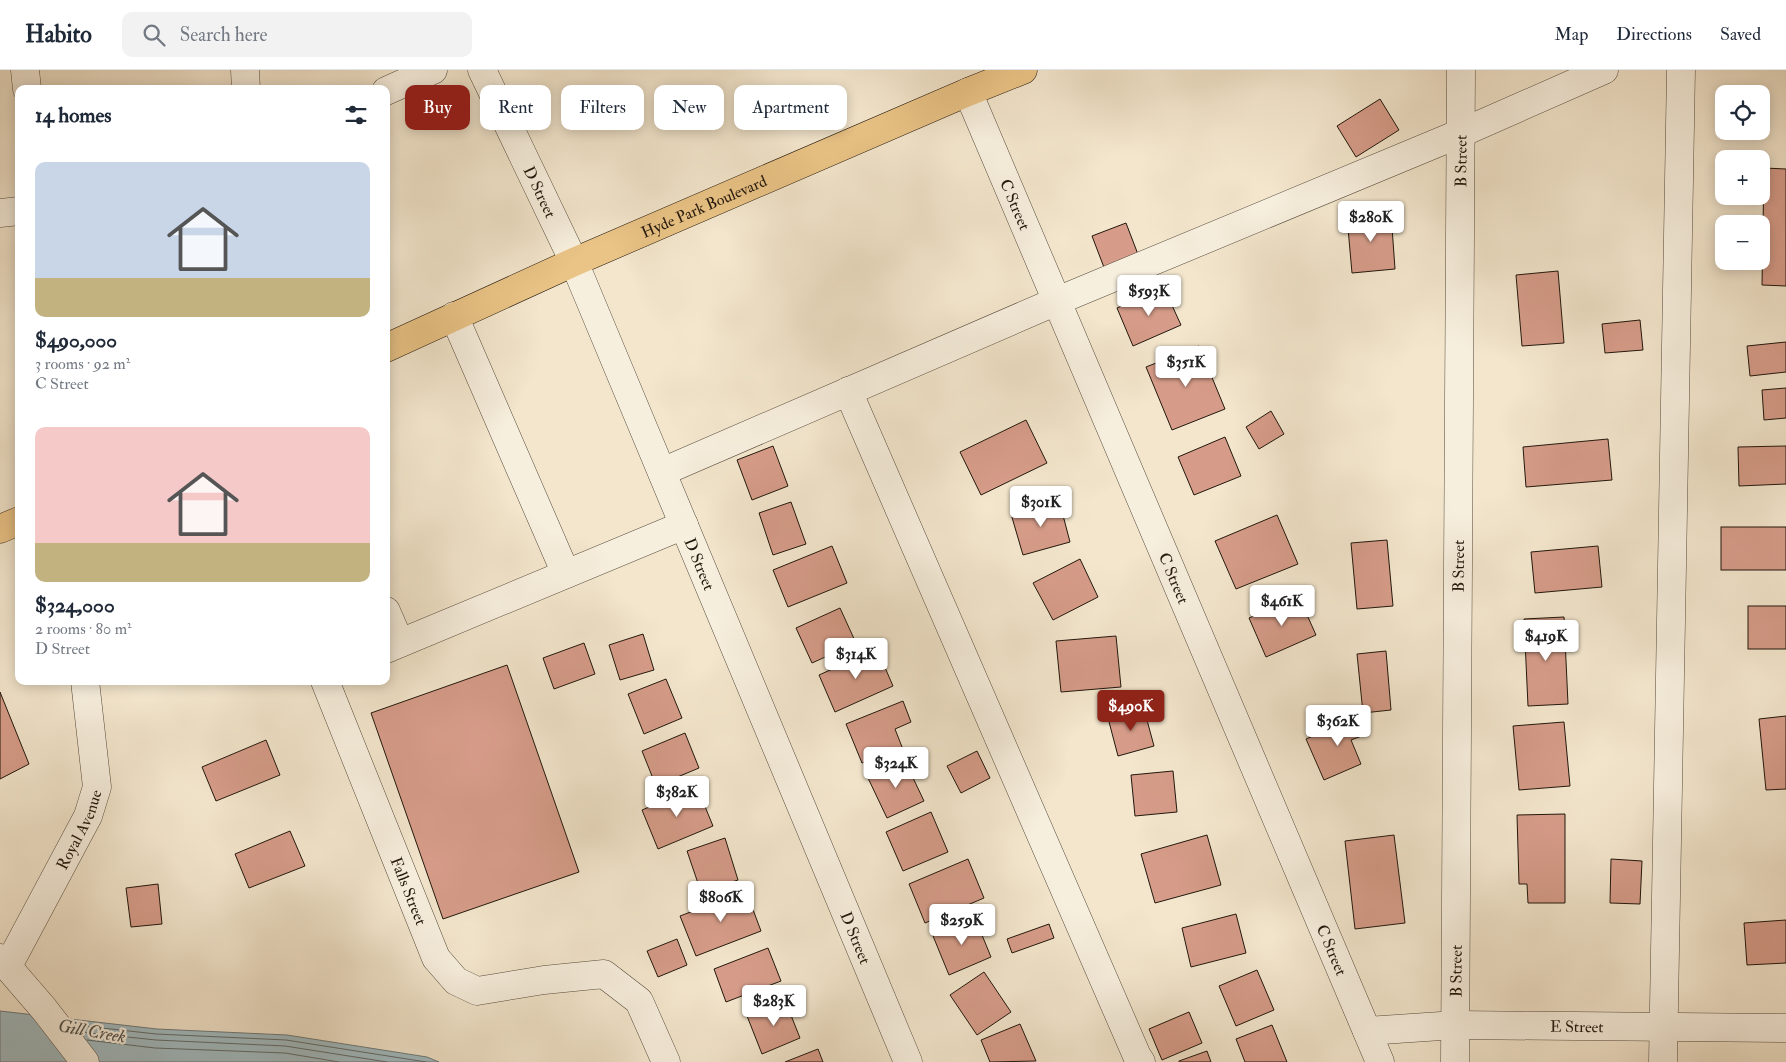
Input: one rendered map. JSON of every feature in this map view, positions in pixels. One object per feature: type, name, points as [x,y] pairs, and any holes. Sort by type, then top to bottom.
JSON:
[{"type":"main road","name":"Hyde Park Boulevard","points":[[390,346],[574,262],[1016,72]]},
{"type":"main road","points":[[0,529],[15,523]]},
{"type":"street","points":[[25,70],[26,85]]},
{"type":"street","points":[[244,70],[246,85]]},
{"type":"street","points":[[390,90],[433,70]]},
{"type":"street","name":"D Street","points":[[482,70],[574,262],[908,1062]]},
{"type":"street","name":"B Street","points":[[1455,1062],[1461,70]]},
{"type":"street","points":[[662,472],[1057,301],[1461,133],[1604,70]]},
{"type":"street","points":[[1662,1062],[1681,70]]},
{"type":"street","name":"C Street","points":[[968,92],[1380,1062]]},
{"type":"street","points":[[0,213],[15,211]]},
{"type":"street","points":[[454,316],[566,574]]},
{"type":"street","points":[[848,391],[1141,1062]]},
{"type":"street","points":[[390,631],[393,646],[684,525]]},
{"type":"street","name":"Royal Avenue","points":[[4,962],[88,816],[97,787],[86,685]]},
{"type":"street","name":"Falls Street","points":[[327,685],[436,958],[456,981],[477,991],[544,980],[604,974],[639,1001],[666,1062]]},
{"type":"street","points":[[4,962],[85,1062]]},
{"type":"street","name":"E Street","points":[[1367,1031],[1456,1026],[1786,1028]]},
{"type":"water","name":"Gill Creek","points":[[0,1011],[157,1029],[287,1035],[427,1057],[439,1062],[0,1062]]},
{"type":"building","points":[[1380,99],[1399,130],[1356,157],[1337,126]]},
{"type":"building","points":[[1770,168],[1786,169],[1786,286],[1762,285],[1762,270],[1770,270],[1770,215],[1763,215],[1763,205],[1770,205]]},
{"type":"building","points":[[1391,213],[1395,269],[1352,273],[1347,217]]},
{"type":"building","points":[[1126,223],[1139,257],[1105,270],[1092,236]]},
{"type":"building","points":[[1558,271],[1564,343],[1522,346],[1516,275]]},
{"type":"building","points":[[1164,288],[1181,325],[1133,346],[1117,308]]},
{"type":"building","points":[[1640,320],[1643,350],[1605,353],[1602,324]]},
{"type":"building","points":[[1786,342],[1786,372],[1750,376],[1747,346]]},
{"type":"building","points":[[1199,346],[1225,409],[1172,430],[1146,367]]},
{"type":"building","points":[[1786,388],[1786,418],[1764,420],[1762,390]]},
{"type":"building","points":[[1271,411],[1284,434],[1259,449],[1246,427]]},
{"type":"building","points":[[1026,420],[1047,463],[981,495],[960,452]]},
{"type":"building","points":[[1225,437],[1241,476],[1194,495],[1178,457]]},
{"type":"building","points":[[1608,439],[1612,480],[1526,487],[1523,447]]},
{"type":"building","points":[[773,446],[788,486],[752,500],[737,460]]},
{"type":"building","points":[[1786,446],[1786,484],[1739,486],[1738,447]]},
{"type":"building","points":[[1059,500],[1070,542],[1023,555],[1011,514]]},
{"type":"building","points":[[791,502],[806,544],[773,555],[759,513]]},
{"type":"building","points":[[1277,515],[1298,564],[1236,589],[1215,541]]},
{"type":"building","points":[[1721,527],[1786,527],[1786,570],[1721,570]]},
{"type":"building","points":[[1387,540],[1393,606],[1357,609],[1351,543]]},
{"type":"building","points":[[832,546],[847,583],[788,607],[773,570]]},
{"type":"building","points":[[1598,546],[1602,587],[1535,593],[1531,552]]},
{"type":"building","points":[[1080,559],[1098,597],[1053,620],[1033,583]]},
{"type":"building","points":[[1299,597],[1316,635],[1266,657],[1249,618]]},
{"type":"building","points":[[1748,606],[1786,606],[1786,649],[1748,649]]},
{"type":"building","points":[[840,608],[856,643],[812,663],[796,628]]},
{"type":"building","points":[[1564,617],[1568,704],[1528,706],[1524,619]]},
{"type":"building","points":[[643,634],[654,670],[620,680],[609,645]]},
{"type":"building","points":[[1116,636],[1121,687],[1061,692],[1056,641]]},
{"type":"building","points":[[584,643],[595,674],[554,689],[543,658]]},
{"type":"building","points":[[877,649],[893,686],[835,712],[819,675]]},
{"type":"building","points":[[1386,651],[1391,710],[1363,713],[1357,654]]},
{"type":"building","points":[[507,665],[579,872],[443,919],[371,713]]},
{"type":"building","points":[[666,679],[682,718],[644,734],[628,694]]},
{"type":"building","points":[[0,692],[29,764],[0,779]]},
{"type":"building","points":[[903,701],[911,722],[895,729],[902,747],[862,763],[846,724]]},
{"type":"building","points":[[1144,709],[1154,746],[1118,756],[1108,718]]},
{"type":"building","points":[[1362,715],[1370,733],[1351,740],[1361,764],[1324,780],[1306,739]]},
{"type":"building","points":[[1786,716],[1786,789],[1766,790],[1759,719]]},
{"type":"building","points":[[1564,722],[1570,786],[1519,790],[1513,726]]},
{"type":"building","points":[[685,733],[699,768],[656,786],[642,751]]},
{"type":"building","points":[[266,740],[280,775],[216,801],[202,767]]},
{"type":"building","points":[[977,751],[990,778],[961,793],[947,766]]},
{"type":"building","points":[[905,761],[924,801],[887,818],[868,778]]},
{"type":"building","points":[[1173,771],[1177,812],[1135,816],[1131,775]]},
{"type":"building","points":[[697,787],[713,826],[658,849],[642,810]]},
{"type":"building","points":[[931,812],[948,852],[903,871],[886,832]]},
{"type":"building","points":[[1565,814],[1565,903],[1528,903],[1527,884],[1519,884],[1517,815]]},
{"type":"building","points":[[290,831],[305,866],[249,888],[235,854]]},
{"type":"building","points":[[1207,835],[1221,885],[1155,903],[1141,854]]},
{"type":"building","points":[[1394,835],[1405,923],[1355,929],[1345,841]]},
{"type":"building","points":[[725,838],[738,880],[701,892],[687,851]]},
{"type":"building","points":[[968,859],[984,898],[925,923],[909,884]]},
{"type":"building","points":[[1611,859],[1642,861],[1640,904],[1610,903]]},
{"type":"building","points":[[158,884],[162,924],[131,927],[126,888]]},
{"type":"building","points":[[746,891],[761,931],[696,956],[680,916]]},
{"type":"building","points":[[1236,914],[1246,953],[1191,967],[1182,928]]},
{"type":"building","points":[[975,918],[991,957],[949,975],[933,936]]},
{"type":"building","points":[[1786,920],[1786,963],[1747,965],[1744,923]]},
{"type":"building","points":[[1049,924],[1054,938],[1012,953],[1007,939]]},
{"type":"building","points":[[677,939],[687,965],[658,977],[647,951]]},
{"type":"building","points":[[768,948],[781,981],[726,1002],[714,969]]},
{"type":"building","points":[[1257,970],[1274,1010],[1236,1026],[1219,986]]},
{"type":"building","points":[[984,972],[1011,1012],[977,1035],[950,995]]},
{"type":"building","points":[[785,1000],[800,1038],[762,1054],[747,1016]]},
{"type":"building","points":[[1189,1012],[1202,1043],[1162,1060],[1149,1029]]},
{"type":"building","points":[[1020,1024],[1036,1061],[990,1062],[981,1040]]},
{"type":"building","points":[[1272,1025],[1287,1062],[1245,1062],[1236,1039]]},
{"type":"building","points":[[818,1049],[823,1062],[785,1062]]},
{"type":"building","points":[[1207,1051],[1211,1062],[1179,1062],[1179,1061]]}]
